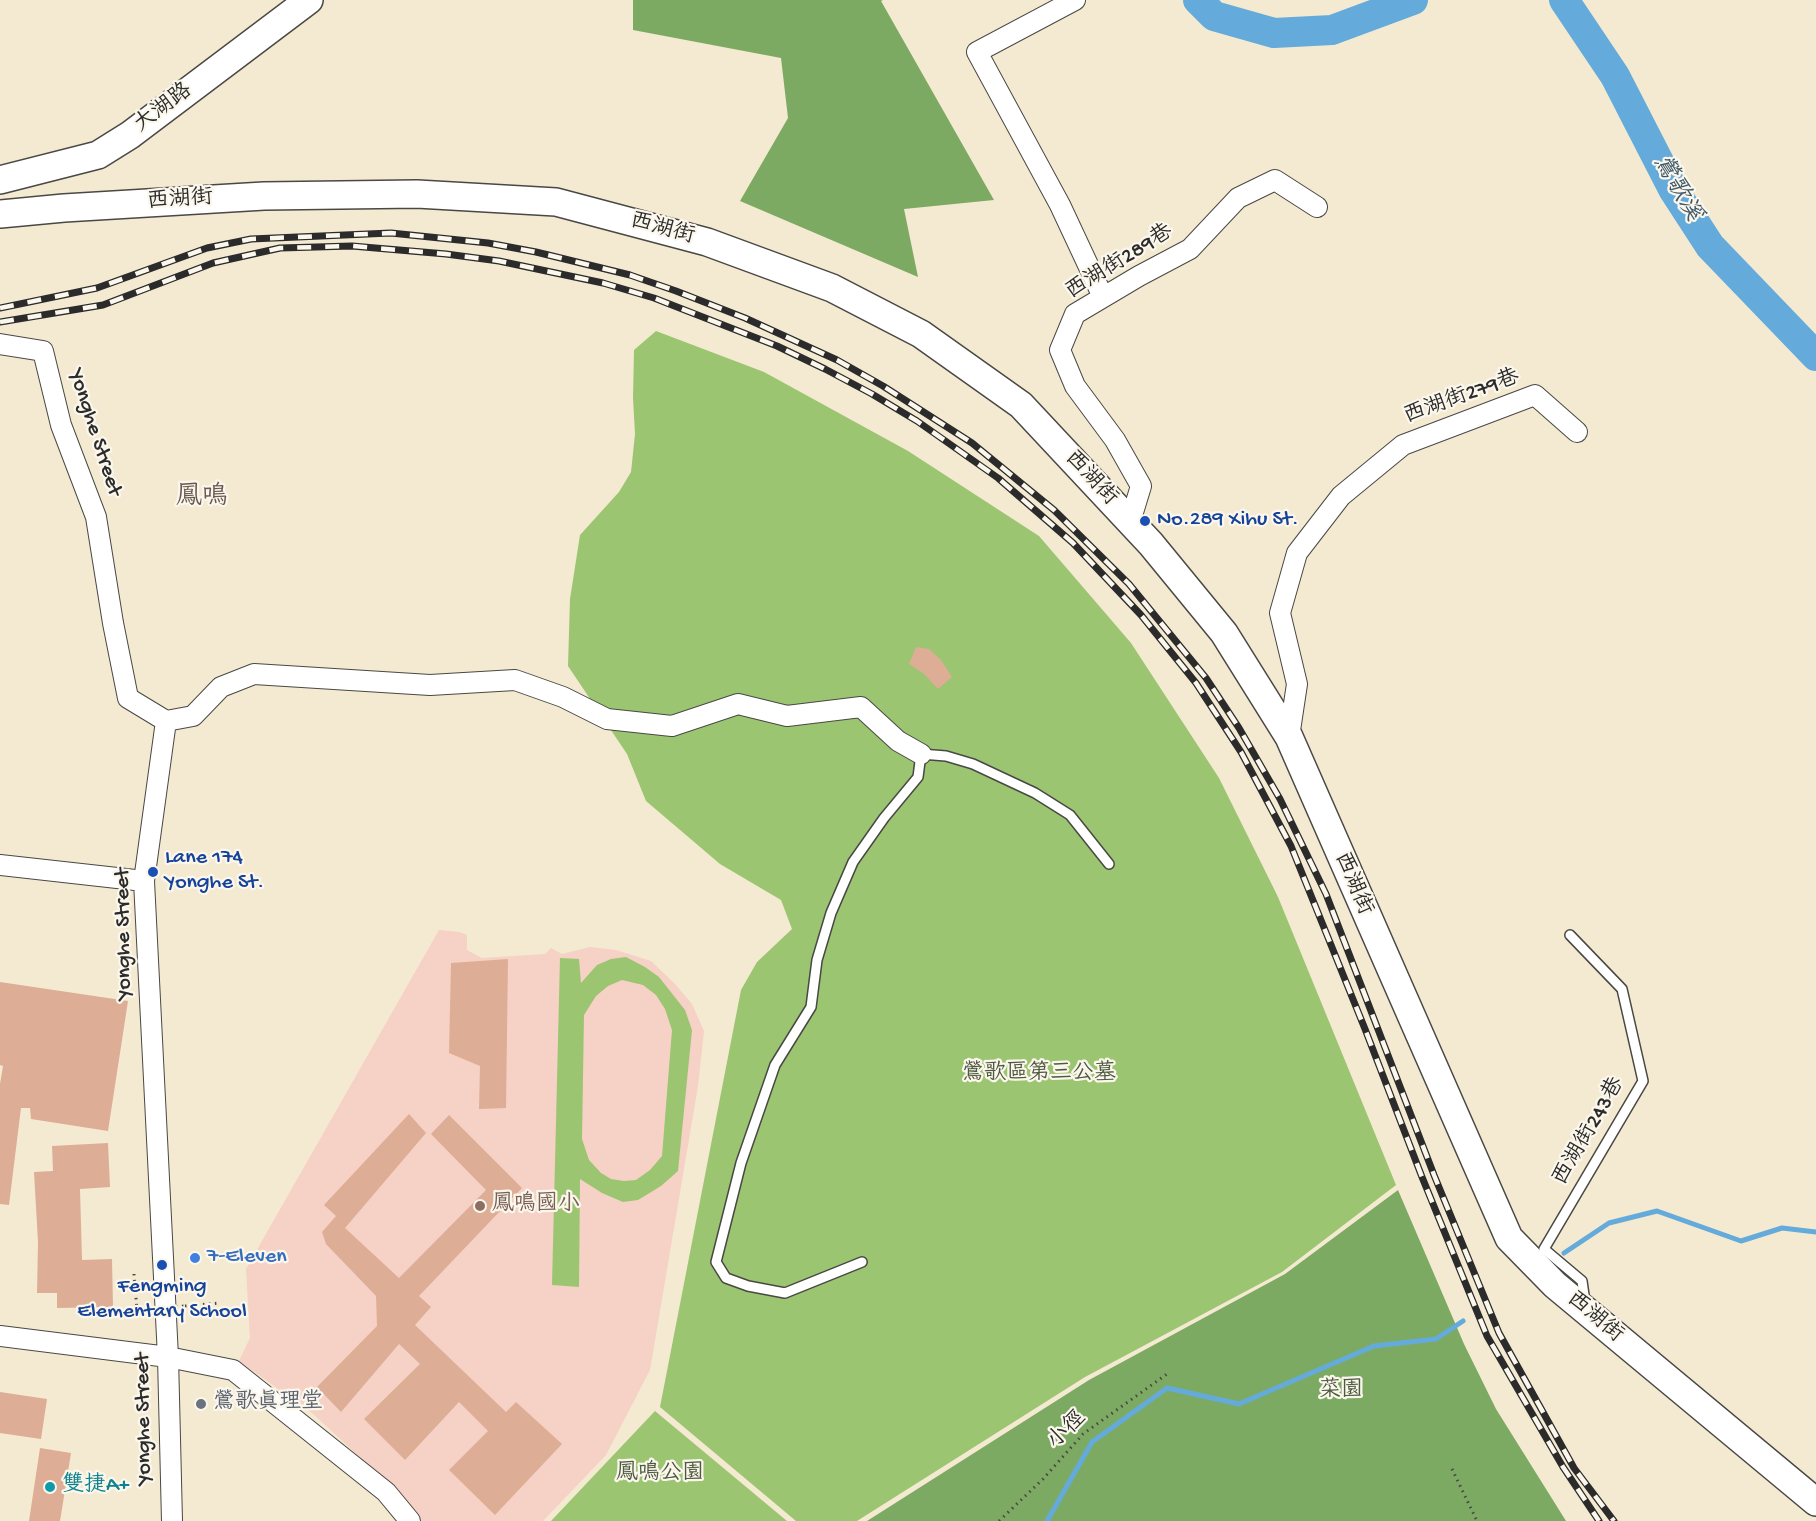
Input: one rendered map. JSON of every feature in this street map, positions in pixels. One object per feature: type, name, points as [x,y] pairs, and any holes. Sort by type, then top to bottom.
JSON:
[{"type":"street","name":"大湖路","points":[[0,180],[98,155],[130,135],[309,0]]},
{"type":"street","points":[[1075,0],[977,52],[1060,205],[1103,297]]},
{"type":"street","name":"西湖街289巷","points":[[1130,522],[1141,486],[1115,440],[1076,386],[1060,350],[1075,314],[1190,249],[1238,198],[1275,180],[1317,207]]},
{"type":"street","name":"西湖街","points":[[0,214],[264,196],[417,194],[556,202],[707,242],[832,288],[921,334],[1021,405],[1151,544],[1224,633],[1289,737],[1509,1238],[1555,1285],[1816,1502]]},
{"type":"street","name":"Yonghe Street","points":[[0,344],[44,351],[61,424],[96,517],[128,698],[166,721],[144,881],[168,1357],[172,1521]]},
{"type":"street","name":"西湖街279巷","points":[[1289,737],[1297,684],[1280,613],[1297,553],[1341,496],[1403,445],[1535,395],[1577,432]]},
{"type":"street","points":[[166,721],[194,716],[221,687],[254,674],[430,685],[515,680],[563,697],[607,719],[672,726],[738,704],[787,716],[861,707],[898,741],[921,754]]},
{"type":"street","points":[[0,865],[144,881]]},
{"type":"street","points":[[0,1336],[168,1357],[233,1370],[386,1492],[410,1521]]},
{"type":"lane","points":[[862,1262],[785,1293],[748,1286],[726,1278],[716,1262],[741,1163],[775,1065],[811,1007],[817,960],[831,913],[853,862],[884,818],[918,777],[921,754],[946,756],[973,764],[1035,793],[1070,815],[1109,864]]},
{"type":"lane","name":"西湖街243巷","points":[[1569,935],[1622,989],[1643,1081],[1544,1249],[1582,1281],[1586,1311]]},
{"type":"path","points":[[134,1274],[137,1310],[220,1303]]},
{"type":"path","name":"小徑","points":[[999,1521],[1043,1479],[1083,1434],[1167,1374]]},
{"type":"path","points":[[1452,1468],[1477,1521]]},
{"type":"shaded area","name":"鳳鳴國小","points":[[439,930],[467,935],[467,950],[482,958],[545,954],[551,948],[562,954],[590,947],[616,950],[651,961],[692,1004],[704,1031],[698,1086],[650,1370],[606,1455],[543,1521],[418,1521],[391,1486],[312,1413],[239,1361],[250,1338],[246,1269]]},
{"type":"green space","points":[[633,0],[883,0],[881,1],[994,200],[904,209],[918,277],[740,201],[788,118],[781,58],[633,30]]},
{"type":"green space","name":"鶯歌區第三公墓","points":[[656,331],[764,372],[908,451],[1039,536],[1131,643],[1219,778],[1278,897],[1396,1185],[1282,1272],[1085,1377],[857,1521],[796,1521],[660,1407],[741,990],[757,962],[792,929],[781,900],[720,864],[646,801],[627,754],[568,666],[570,599],[580,535],[619,492],[631,472],[635,434],[634,350]]},
{"type":"green space","points":[[626,957],[659,977],[685,1010],[692,1030],[678,1171],[661,1186],[638,1200],[623,1202],[602,1193],[580,1179],[579,1287],[552,1285],[560,958],[579,959],[581,983],[597,965],[611,959]],"holes":[[[622,980],[643,985],[656,995],[665,1009],[672,1030],[662,1156],[650,1170],[636,1180],[624,1181],[611,1179],[601,1173],[589,1160],[582,1139],[584,1015],[596,996],[608,986]]]},
{"type":"green space","name":"菜園","points":[[1398,1190],[1464,1344],[1496,1409],[1566,1521],[867,1521],[1089,1380],[1285,1274]]},
{"type":"green space","name":"鳳鳴公園","points":[[655,1411],[787,1521],[551,1521]]},
{"type":"building","points":[[916,647],[929,649],[941,660],[952,677],[938,689],[923,673],[909,664]]},
{"type":"building","points":[[508,959],[506,1108],[479,1109],[480,1066],[449,1053],[451,963]]},
{"type":"building","points":[[0,982],[128,1001],[108,1131],[31,1119],[30,1108],[21,1108],[9,1205],[0,1204],[0,1084],[3,1066],[0,1065]]},
{"type":"building","points":[[409,1114],[426,1133],[345,1228],[399,1278],[486,1190],[431,1134],[449,1115],[522,1188],[419,1296],[431,1307],[415,1325],[506,1412],[516,1402],[562,1444],[495,1515],[449,1470],[488,1431],[459,1402],[405,1460],[364,1419],[420,1364],[399,1344],[341,1412],[317,1387],[377,1326],[376,1296],[326,1244],[322,1232],[336,1216],[324,1205]]},
{"type":"building","points":[[108,1143],[110,1187],[80,1189],[82,1260],[112,1259],[113,1307],[57,1308],[57,1293],[37,1293],[38,1242],[34,1172],[53,1171],[52,1146]]},
{"type":"building","name":"雙捷A+","points":[[0,1392],[47,1399],[41,1439],[0,1433]]},
{"type":"building","name":"雙捷A+","points":[[40,1448],[71,1453],[60,1521],[29,1521]]},
{"type":"waterway","name":"鶯歌溪","points":[[1198,0],[1214,16],[1274,33],[1332,30],[1413,0]]},
{"type":"waterway","name":"鶯歌溪","points":[[1564,0],[1615,76],[1673,189],[1710,246],[1816,356]]},
{"type":"waterway","points":[[1564,1253],[1609,1223],[1657,1211],[1741,1241],[1782,1228],[1816,1232]]},
{"type":"waterway","points":[[1047,1521],[1092,1442],[1167,1388],[1239,1404],[1374,1346],[1436,1339],[1463,1321]]},
{"type":"railway","points":[[0,308],[97,288],[207,248],[251,239],[391,233],[488,243],[630,275],[745,318],[837,360],[883,386],[972,443],[1054,510],[1129,584],[1206,678],[1239,728],[1280,799],[1326,894],[1434,1175],[1499,1333],[1574,1468],[1614,1521]]},
{"type":"railway","points":[[0,322],[103,305],[213,263],[280,248],[352,246],[499,261],[603,283],[654,298],[777,346],[872,394],[917,421],[998,478],[1073,543],[1141,615],[1196,683],[1241,752],[1291,846],[1487,1336],[1563,1467],[1599,1521]]},
{"type":"place","name":"No.289 Xihu St.","points":[[1145,521]]},
{"type":"place","name":"Lane 174 Yonghe St.","points":[[153,872]]},
{"type":"place","name":"鳳鳴國小","points":[[480,1206]]},
{"type":"place","name":"7-Eleven","points":[[195,1258]]},
{"type":"place","name":"Fengming Elementary School","points":[[162,1265]]},
{"type":"place","name":"鶯歌真理堂","points":[[201,1404]]},
{"type":"place","name":"雙捷A+","points":[[50,1487]]},
{"type":"district","name":"鳳鳴","points":[[202,499]]}]
